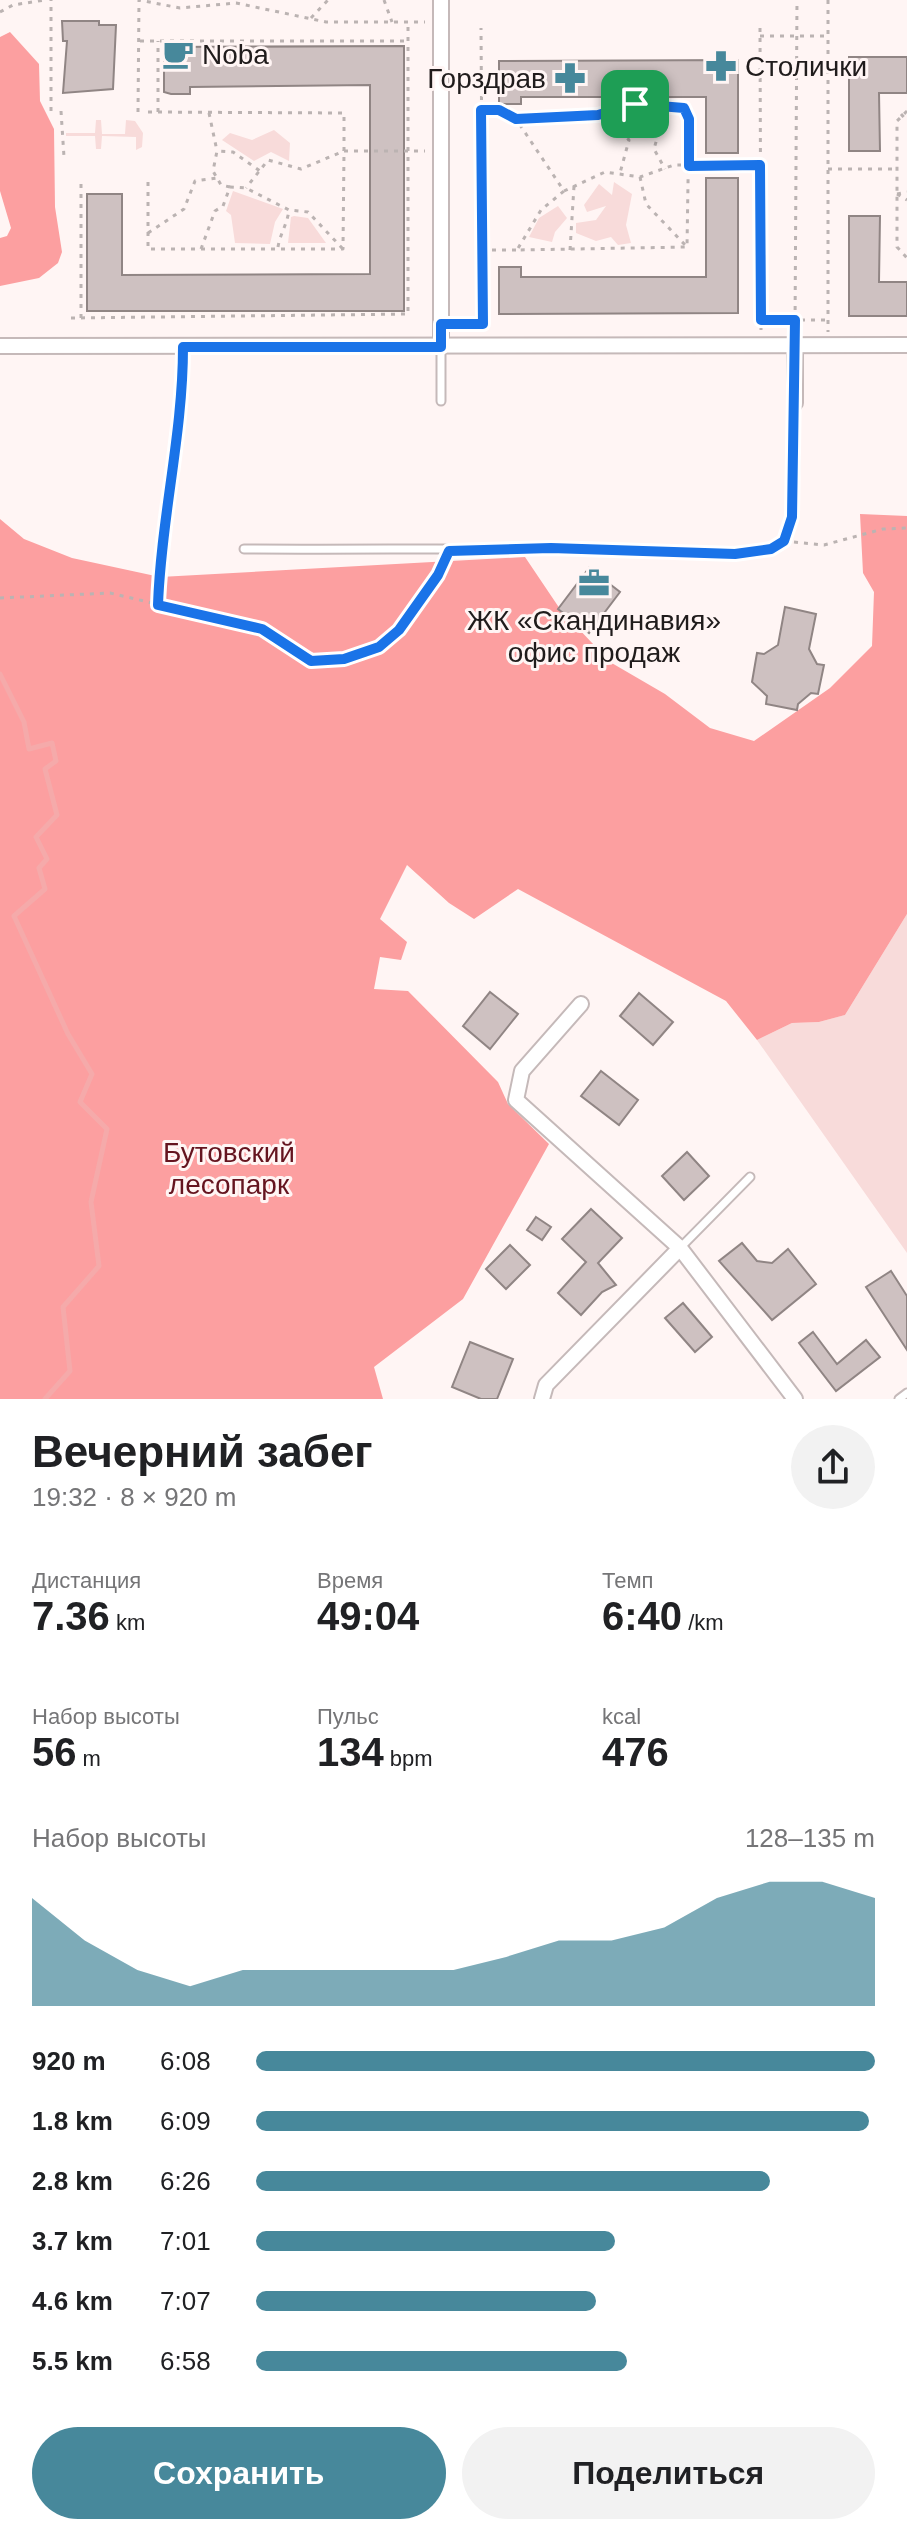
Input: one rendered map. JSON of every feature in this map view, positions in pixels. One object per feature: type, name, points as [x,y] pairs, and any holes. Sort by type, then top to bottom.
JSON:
[{"type":"street","points":[[441,0],[441,347]]},
{"type":"street","points":[[0,346],[907,345]]},
{"type":"street","points":[[795,346],[795,403]]},
{"type":"street","points":[[581,1004],[522,1071],[516,1100],[680,1248],[795,1399]]},
{"type":"street","points":[[542,1399],[546,1385],[680,1248]]},
{"type":"lane","points":[[441,347],[441,401]]},
{"type":"lane","points":[[244,549],[449,551],[551,548],[735,554],[771,549],[784,541],[792,517],[795,403]]},
{"type":"lane","points":[[680,1248],[750,1177]]},
{"type":"lane","points":[[899,1399],[907,1393]]},
{"type":"path","points":[[0,12],[13,5],[45,0]]},
{"type":"path","points":[[51,0],[51,111]]},
{"type":"path","points":[[138,112],[139,0],[180,8],[236,1],[311,19],[441,22]]},
{"type":"path","points":[[311,19],[328,0]]},
{"type":"path","points":[[384,0],[392,22]]},
{"type":"path","points":[[795,346],[797,0]]},
{"type":"path","points":[[760,28],[761,320],[828,320],[828,0]]},
{"type":"path","points":[[71,318],[408,314],[408,22]]},
{"type":"path","points":[[441,324],[483,324],[481,28]]},
{"type":"path","points":[[760,36],[828,36]]},
{"type":"path","points":[[139,41],[408,41]]},
{"type":"path","points":[[158,41],[158,112]]},
{"type":"path","points":[[651,104],[660,128],[654,149],[665,169]]},
{"type":"path","points":[[516,119],[617,111],[632,105],[679,105],[688,112],[687,247]]},
{"type":"path","points":[[481,110],[499,110],[516,119],[564,191]]},
{"type":"path","points":[[61,111],[64,157]]},
{"type":"path","points":[[617,111],[621,131],[629,140],[620,173]]},
{"type":"path","points":[[907,111],[897,121],[897,247],[907,258]]},
{"type":"path","points":[[148,112],[344,113],[343,249]]},
{"type":"path","points":[[209,113],[217,151],[213,166],[221,185],[246,188],[289,210],[308,212],[343,249]]},
{"type":"path","points":[[901,114],[907,121]]},
{"type":"path","points":[[217,151],[233,152],[260,171]]},
{"type":"path","points":[[246,188],[273,159],[301,169],[344,151],[441,151]]},
{"type":"path","points":[[517,250],[532,221],[564,191],[601,173],[640,177],[689,166],[760,165]]},
{"type":"path","points":[[828,169],[897,169]]},
{"type":"path","points":[[640,177],[646,204],[687,247]]},
{"type":"path","points":[[148,233],[184,209],[195,181],[217,178]]},
{"type":"path","points":[[81,182],[81,318]]},
{"type":"path","points":[[148,182],[148,249],[343,249]]},
{"type":"path","points":[[570,250],[574,186]]},
{"type":"path","points":[[201,249],[215,211],[223,206],[230,187]]},
{"type":"path","points":[[897,194],[907,192]]},
{"type":"path","points":[[897,194],[907,200]]},
{"type":"path","points":[[278,249],[280,236],[287,228],[289,210]]},
{"type":"path","points":[[897,226],[907,224]]},
{"type":"path","points":[[482,250],[687,247]]},
{"type":"path","points":[[158,605],[160,543],[178,435],[183,347]]},
{"type":"path","points":[[824,545],[883,529],[907,528]]},
{"type":"path","points":[[0,598],[110,593],[262,629],[311,661],[344,659],[379,647],[399,630],[438,575],[449,551]]},
{"type":"shaded area","points":[[96,120],[101,120],[102,134],[125,134],[126,120],[135,121],[143,133],[142,147],[136,150],[136,137],[102,136],[101,149],[96,149],[95,136],[66,136],[66,133],[95,133]]},
{"type":"shaded area","points":[[274,130],[290,143],[289,161],[271,152],[254,161],[222,140],[230,133],[252,140]]},
{"type":"shaded area","points":[[614,182],[632,194],[626,225],[631,243],[618,245],[611,237],[596,241],[576,233],[576,223],[596,220],[606,206],[587,212],[584,205],[599,184],[612,195]]},
{"type":"shaded area","points":[[233,191],[283,209],[275,222],[270,244],[235,243],[231,215],[226,211]]},
{"type":"shaded area","points":[[558,206],[567,218],[555,232],[552,242],[529,237],[539,218]]},
{"type":"shaded area","points":[[291,217],[308,218],[326,243],[288,243]]},
{"type":"shaded area","points":[[907,914],[907,1253],[757,1040],[792,1023],[819,1022],[845,1015]]},
{"type":"green space","points":[[10,32],[39,64],[40,101],[54,129],[55,207],[62,252],[58,263],[39,278],[0,286],[0,238],[7,236],[11,228],[0,191],[0,37]]},
{"type":"green space","name":"Бутовский лесопарк","points":[[860,514],[907,516],[907,914],[845,1015],[819,1022],[792,1023],[757,1040],[726,1001],[518,889],[474,919],[449,903],[407,865],[380,919],[407,942],[401,960],[380,957],[374,989],[408,991],[498,1082],[508,1104],[549,1144],[463,1299],[374,1367],[383,1399],[0,1399],[0,519],[24,539],[72,558],[160,577],[525,557],[560,609],[610,662],[665,694],[710,728],[754,741],[830,688],[872,646],[874,592],[863,573]]},
{"type":"building","points":[[62,21],[99,21],[99,25],[116,25],[113,89],[63,93],[67,41],[63,41]]},
{"type":"building","points":[[404,46],[404,311],[87,311],[87,194],[122,194],[122,275],[370,274],[370,85],[190,87],[190,94],[171,94],[164,92],[164,47]]},
{"type":"building","points":[[849,57],[907,57],[907,93],[879,93],[880,151],[849,151]]},
{"type":"building","points":[[738,60],[738,153],[706,153],[706,97],[521,97],[521,104],[499,104],[499,61]]},
{"type":"building","points":[[706,178],[738,178],[738,313],[499,314],[499,267],[521,267],[521,277],[706,277]]},
{"type":"building","points":[[849,216],[880,216],[879,282],[907,282],[907,316],[849,316]]},
{"type":"building","points":[[589,568],[620,592],[589,633],[558,609]]},
{"type":"building","points":[[785,607],[816,614],[809,649],[817,664],[824,665],[818,694],[811,693],[798,704],[797,710],[766,704],[767,696],[752,682],[757,653],[764,654],[778,645]]},
{"type":"building","points":[[490,992],[518,1014],[490,1049],[463,1026]]},
{"type":"building","points":[[639,993],[673,1022],[653,1045],[620,1016]]},
{"type":"building","points":[[601,1071],[638,1100],[619,1125],[581,1096]]},
{"type":"building","points":[[687,1152],[709,1176],[684,1200],[662,1176]]},
{"type":"building","points":[[591,1209],[622,1238],[598,1263],[616,1285],[602,1292],[581,1315],[558,1293],[586,1262],[562,1239]]},
{"type":"building","points":[[536,1217],[551,1227],[542,1240],[527,1230]]},
{"type":"building","points":[[742,1243],[757,1261],[772,1263],[788,1249],[816,1284],[772,1320],[719,1261]]},
{"type":"building","points":[[510,1245],[530,1265],[506,1289],[486,1269]]},
{"type":"building","points":[[891,1271],[907,1296],[907,1350],[866,1287]]},
{"type":"building","points":[[683,1303],[712,1337],[695,1352],[665,1318]]},
{"type":"building","points":[[813,1332],[837,1364],[866,1340],[880,1357],[836,1391],[799,1343]]},
{"type":"building","points":[[470,1342],[513,1359],[497,1399],[481,1399],[452,1387]]},
{"type":"waterway","points":[[0,674],[24,722],[29,749],[52,743],[56,761],[45,769],[57,815],[36,837],[47,859],[39,868],[45,889],[14,916],[68,1034],[92,1074],[80,1102],[107,1129],[91,1202],[99,1266],[63,1307],[70,1371],[45,1399]]},
{"type":"place","name":"Noba","points":[[178,54]]},
{"type":"place","name":"Столички","points":[[721,66]]},
{"type":"place","name":"Горздрав","points":[[570,78]]},
{"type":"place","name":"ЖК «Скандинавия» офис продаж","points":[[594,583]]},
{"type":"route","points":[[635,104],[674,104],[688,112],[689,166],[760,165],[761,320],[795,320],[792,517],[784,541],[771,549],[735,554],[551,548],[449,551],[438,575],[399,630],[379,647],[344,659],[311,661],[262,629],[158,605],[160,543],[183,389],[183,347],[441,347],[441,324],[483,324],[481,110],[499,110],[516,119],[524,119],[608,114],[635,104]]}]
